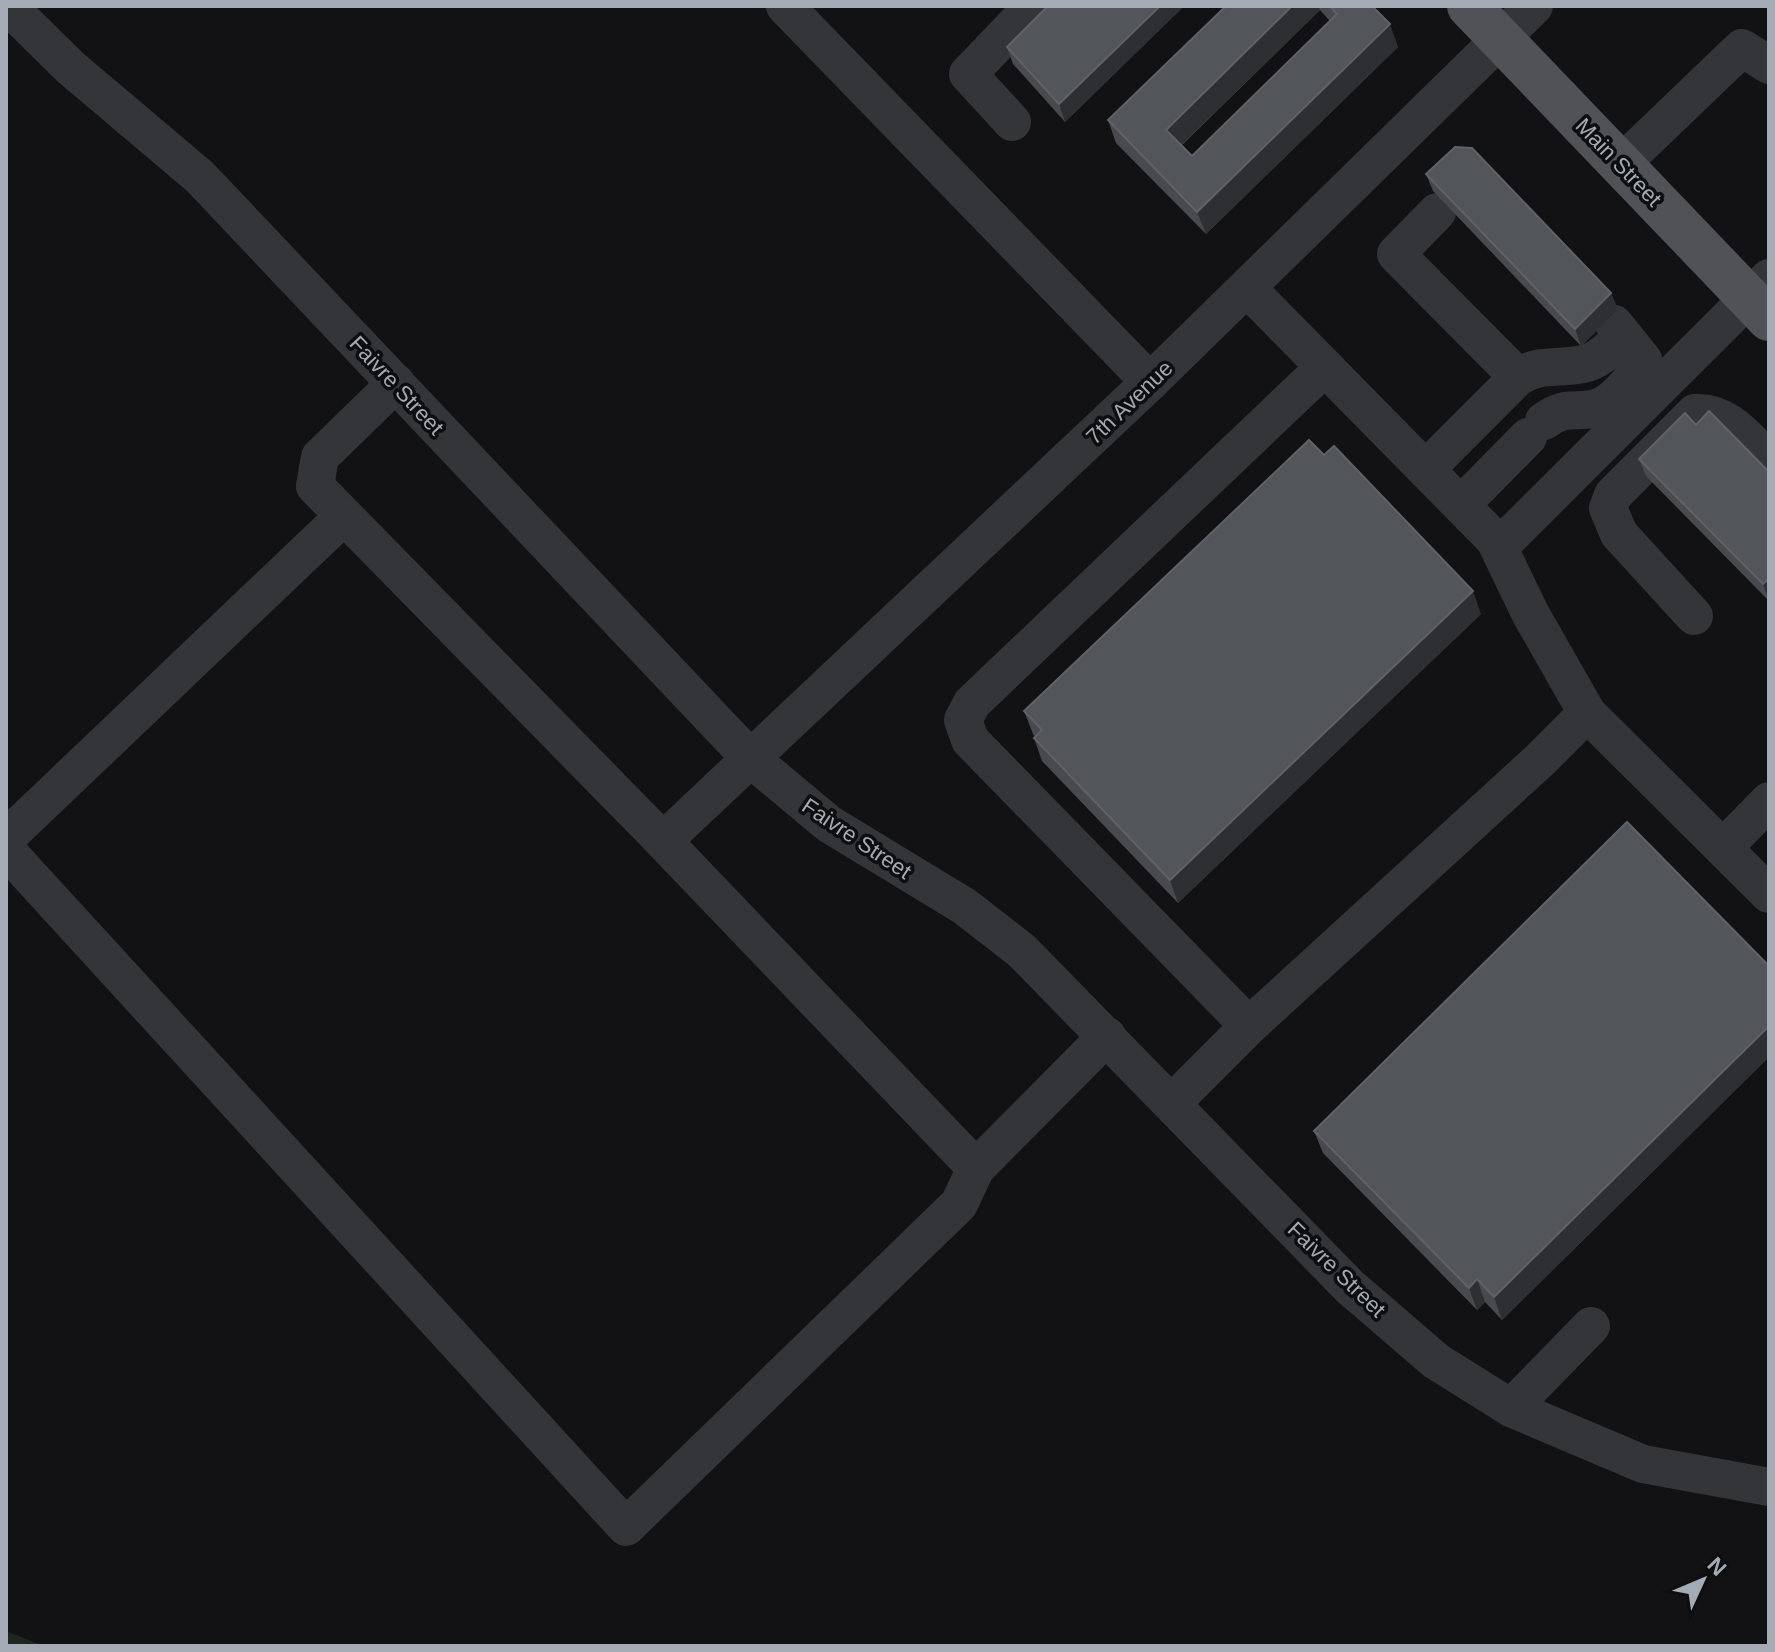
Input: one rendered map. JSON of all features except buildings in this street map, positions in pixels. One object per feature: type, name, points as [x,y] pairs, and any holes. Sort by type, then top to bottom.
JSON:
[{"type":"main road","name":"Main Street","points":[[1469,6],[1621,164],[1762,298]]},
{"type":"street","name":"Faivre Street","points":[[8,6],[70,67],[200,177],[750,758],[829,824],[964,906],[1022,951],[1173,1102],[1350,1287],[1436,1361],[1511,1408],[1643,1464],[1769,1487]]},
{"type":"street","points":[[785,6],[1150,382]]},
{"type":"street","points":[[1012,122],[968,74],[1033,6]]},
{"type":"street","name":"7th Avenue","points":[[663,841],[1150,382],[1534,6]]},
{"type":"street","points":[[1621,164],[1742,48],[1769,65]]},
{"type":"street","points":[[1437,212],[1396,254],[1518,377]]},
{"type":"street","points":[[1247,288],[1499,547],[1530,613],[1587,713],[1769,894]]},
{"type":"street","points":[[1499,547],[1762,298]]},
{"type":"street","points":[[1426,469],[1518,377],[1531,368],[1587,363],[1602,356],[1619,330],[1639,351],[1643,360],[1640,370],[1603,406],[1560,410],[1536,429],[1461,505]]},
{"type":"street","points":[[1249,1026],[970,740],[963,720],[972,703],[1325,367]]},
{"type":"street","points":[[396,383],[320,457],[315,486],[663,841],[976,1168]]},
{"type":"street","points":[[1694,616],[1619,534],[1608,508],[1613,495],[1695,413],[1711,412],[1726,420],[1769,460]]},
{"type":"street","points":[[6,838],[344,516]]},
{"type":"street","points":[[1173,1102],[1249,1026],[1540,760],[1587,713]]},
{"type":"street","points":[[1723,848],[1769,801]]},
{"type":"street","points":[[6,850],[626,1527],[959,1204],[976,1168],[1107,1036]]},
{"type":"street","points":[[1511,1408],[1591,1326]]},
{"type":"shaded area","points":[[6,1631],[44,1646],[6,1646]]}]
